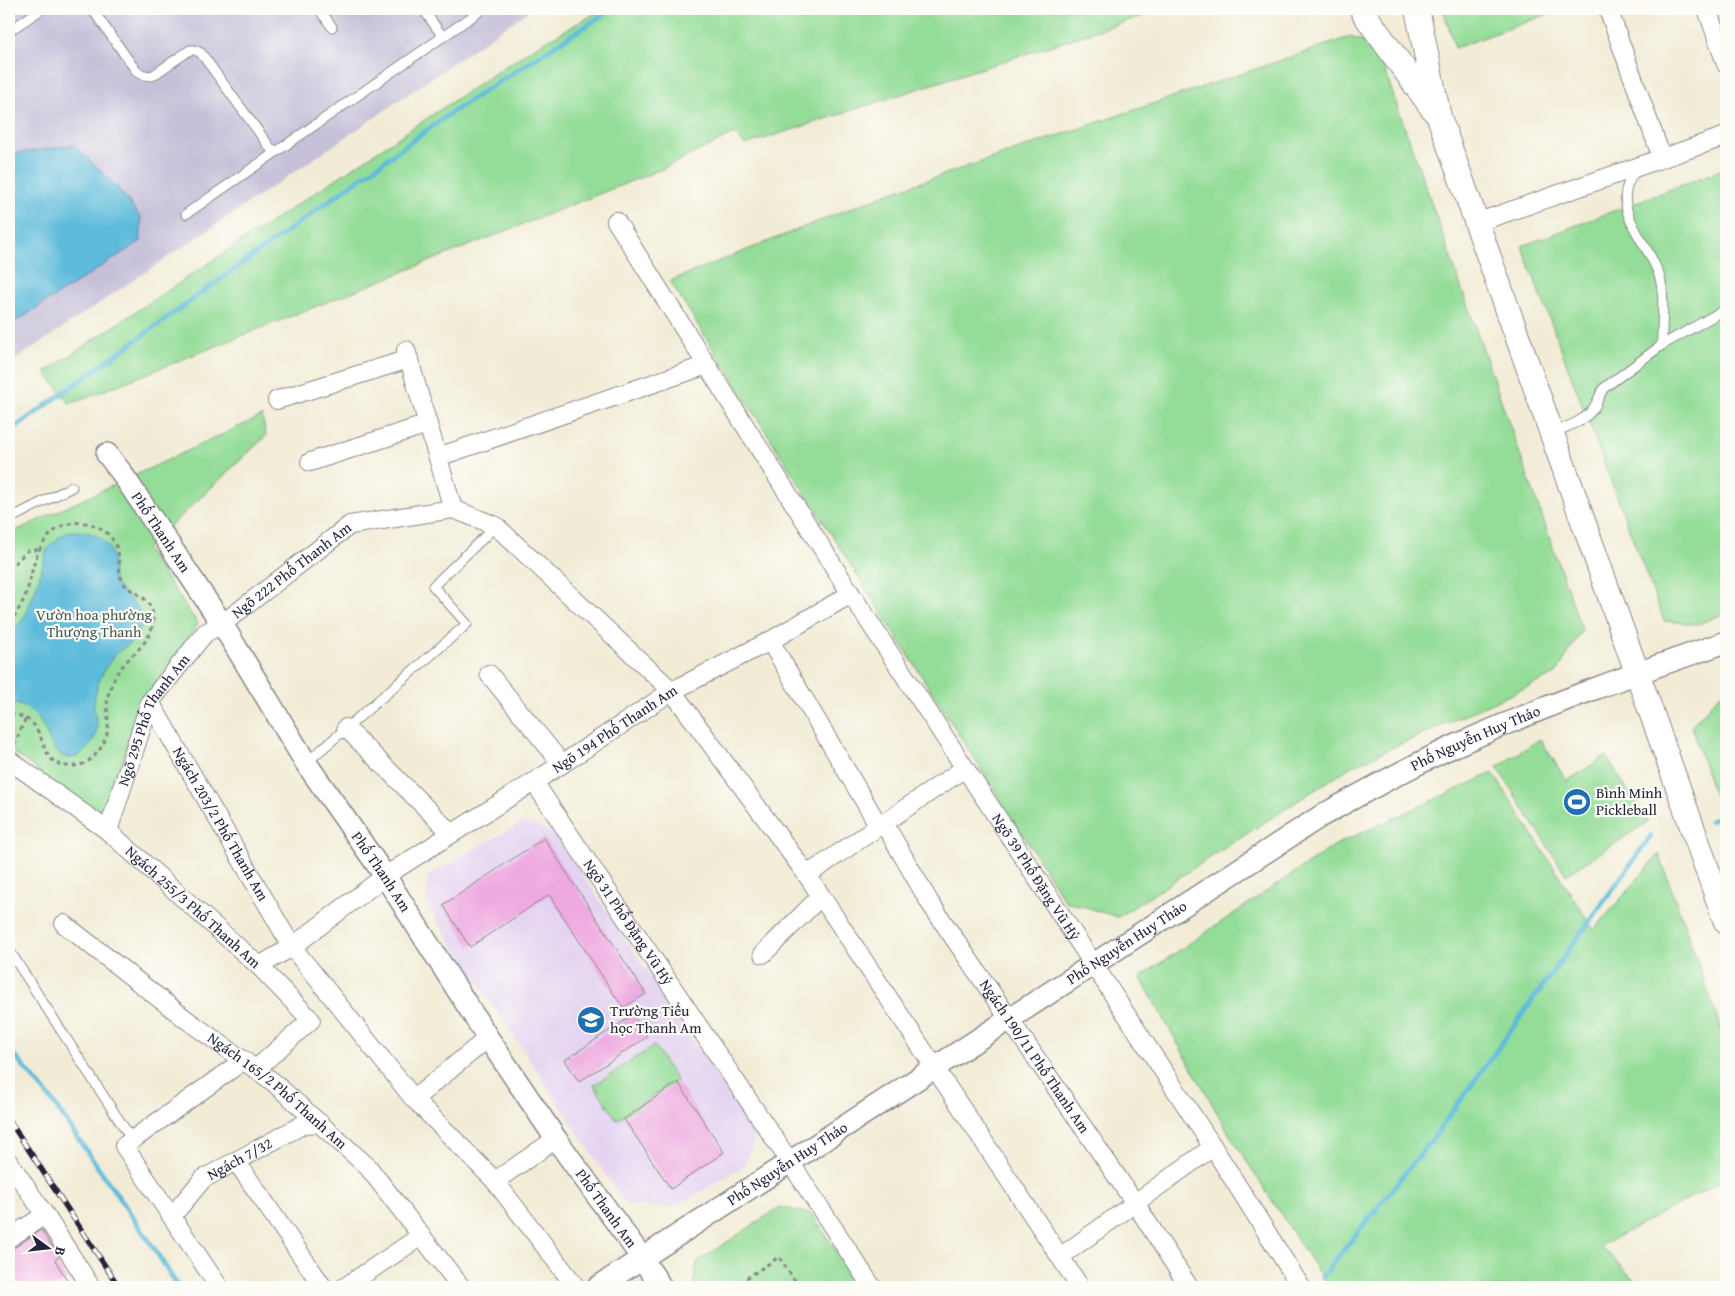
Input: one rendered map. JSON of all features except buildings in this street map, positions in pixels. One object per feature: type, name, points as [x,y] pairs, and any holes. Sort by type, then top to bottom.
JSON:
[{"type":"main road","points":[[1362,9],[1439,117]]},
{"type":"main road","points":[[1417,9],[1439,117],[1726,922]]},
{"type":"street","points":[[1608,9],[1662,158]]},
{"type":"street","points":[[1707,9],[1726,64]]},
{"type":"street","points":[[1476,223],[1726,136]]},
{"type":"street","name":"Ngõ 39 Phố Đặng Vũ Hỷ","points":[[616,221],[851,594],[1213,1147],[1301,1287]]},
{"type":"street","points":[[278,400],[408,354],[453,509],[496,526],[672,691],[807,875],[1080,1287]]},
{"type":"street","points":[[438,457],[706,365]]},
{"type":"street","points":[[310,462],[428,424]]},
{"type":"street","name":"Phố Thanh Am","points":[[106,454],[121,472],[222,624],[306,764],[385,876],[488,1038],[556,1139],[659,1284]]},
{"type":"street","name":"Ngõ 222 Phố Thanh Am","points":[[222,624],[350,525],[453,509]]},
{"type":"street","name":"Ngõ 194 Phố Thanh Am","points":[[259,966],[292,947],[385,876],[562,764],[672,691],[770,641],[851,594]]},
{"type":"street","name":"Ngõ 295 Phố Thanh Am","points":[[108,831],[150,702],[205,633],[222,624]]},
{"type":"street","name":"Ngách 190/11 Phố Thanh Am","points":[[770,641],[930,903],[1135,1203],[1190,1287]]},
{"type":"street","name":"Phố Nguyễn Huy Thảo","points":[[598,1287],[1321,816],[1410,768],[1498,727],[1637,673],[1726,642]]},
{"type":"street","points":[[490,674],[562,764]]},
{"type":"street","name":"Ngách 203/2 Phố Thanh Am","points":[[150,702],[292,947],[414,1099],[495,1181],[576,1287]]},
{"type":"street","points":[[346,728],[451,833]]},
{"type":"street","name":"Ngách 255/3 Phố Thanh Am","points":[[10,756],[108,831],[259,966],[311,1020],[250,1064]]},
{"type":"street","points":[[807,875],[965,768]]},
{"type":"street","name":"Ngõ 31 Phố Đặng Vũ Hỷ","points":[[534,782],[872,1287]]},
{"type":"street","points":[[763,954],[820,897]]},
{"type":"street","name":"Ngách 165/2 Phố Thanh Am","points":[[64,924],[187,1020],[272,1080],[320,1123],[368,1167],[460,1287]]},
{"type":"street","points":[[414,1099],[488,1038]]},
{"type":"street","points":[[219,1287],[172,1216],[128,1143],[250,1064]]},
{"type":"street","name":"Ngách 7/32","points":[[172,1216],[203,1179],[304,1124],[320,1123]]},
{"type":"street","points":[[495,1181],[556,1139]]},
{"type":"street","points":[[1060,1257],[1213,1147]]},
{"type":"street","points":[[236,1161],[323,1287]]},
{"type":"street","points":[[9,1162],[91,1287]]},
{"type":"street","points":[[9,1238],[45,1215]]},
{"type":"street","points":[[345,1287],[421,1236]]},
{"type":"lane","points":[[9,31],[42,9]]},
{"type":"lane","points":[[92,9],[137,72],[144,76],[152,76],[190,50],[201,53],[274,153]]},
{"type":"lane","points":[[319,9],[332,27]]},
{"type":"lane","points":[[423,9],[443,37]]},
{"type":"lane","points":[[186,214],[483,9]]},
{"type":"lane","points":[[1640,166],[1626,186],[1624,196],[1626,208],[1658,274],[1661,288],[1662,345]]},
{"type":"lane","points":[[1552,434],[1587,416],[1598,402],[1599,394],[1604,388],[1662,345],[1726,309]]},
{"type":"lane","points":[[9,520],[72,487]]},
{"type":"lane","points":[[306,764],[467,624],[433,586],[496,526]]},
{"type":"lane","points":[[9,950],[128,1143]]},
{"type":"path","points":[[9,624],[23,600],[40,548],[57,529],[72,523],[86,522],[97,525],[110,534],[118,549],[121,580],[146,601],[151,611],[153,622],[150,634],[144,644],[119,670],[113,681],[108,694],[108,728],[105,738],[93,758],[84,764],[64,765],[55,761],[47,753],[34,724],[26,718],[9,714]]},
{"type":"path","points":[[9,569],[27,551],[40,548]]},
{"type":"path","points":[[10,756],[26,718]]},
{"type":"path","points":[[734,1287],[779,1257],[799,1287]]},
{"type":"path","points":[[659,1284],[706,1287]]},
{"type":"shaded area","points":[[9,9],[531,9],[358,129],[9,364]]},
{"type":"shaded area","name":"Trường Tiểu học Thanh Am","points":[[523,822],[554,832],[756,1135],[744,1166],[673,1208],[626,1205],[426,904],[428,876]]},
{"type":"green space","points":[[603,9],[1164,9],[745,145],[734,134],[662,169],[70,404],[45,372],[530,50]]},
{"type":"green space","points":[[1443,9],[1562,9],[1455,48]]},
{"type":"green space","points":[[1350,37],[1376,46],[1582,630],[1556,674],[1352,766],[1118,917],[1065,901],[670,281],[886,194]]},
{"type":"green space","points":[[1726,168],[1726,613],[1698,624],[1664,621],[1522,246]]},
{"type":"green space","name":"Vườn hoa phường Thượng Thanh","points":[[262,416],[266,436],[146,549],[198,624],[139,707],[104,820],[9,749],[9,534]]},
{"type":"green space","points":[[1726,688],[1726,804],[1718,807],[1691,726]]},
{"type":"green space","name":"Bình Minh Pickleball","points":[[1540,739],[1567,781],[1606,756],[1648,822],[1566,875],[1497,767]]},
{"type":"green space","points":[[1493,773],[1594,930],[1659,854],[1726,1042],[1726,1179],[1600,1246],[1642,1287],[1328,1287],[1231,1137],[1140,977],[1337,844]]},
{"type":"green space","points":[[654,1046],[677,1081],[617,1120],[594,1085]]},
{"type":"green space","points":[[780,1207],[812,1214],[859,1287],[693,1287],[697,1262]]},
{"type":"water","points":[[74,145],[117,187],[141,218],[141,241],[9,326],[9,156]]},
{"type":"water","points":[[70,531],[92,534],[99,537],[108,546],[113,562],[114,581],[140,612],[141,625],[137,635],[112,659],[99,682],[94,704],[97,726],[94,739],[82,753],[70,758],[63,756],[53,747],[40,720],[33,712],[24,707],[9,703],[9,638],[25,616],[35,592],[47,550],[58,538]]},
{"type":"waterway","points":[[9,432],[455,110],[612,9]]},
{"type":"waterway","points":[[1710,821],[1726,814]]},
{"type":"waterway","points":[[1322,1277],[1434,1137],[1651,836]]},
{"type":"waterway","points":[[9,1049],[50,1098],[154,1248],[178,1287]]},
{"type":"railway","points":[[9,1120],[119,1287]]},
{"type":"place","name":"Bình Minh Pickleball","points":[[1577,802]]},
{"type":"place","name":"Trường Tiểu học Thanh Am","points":[[591,1020]]}]
